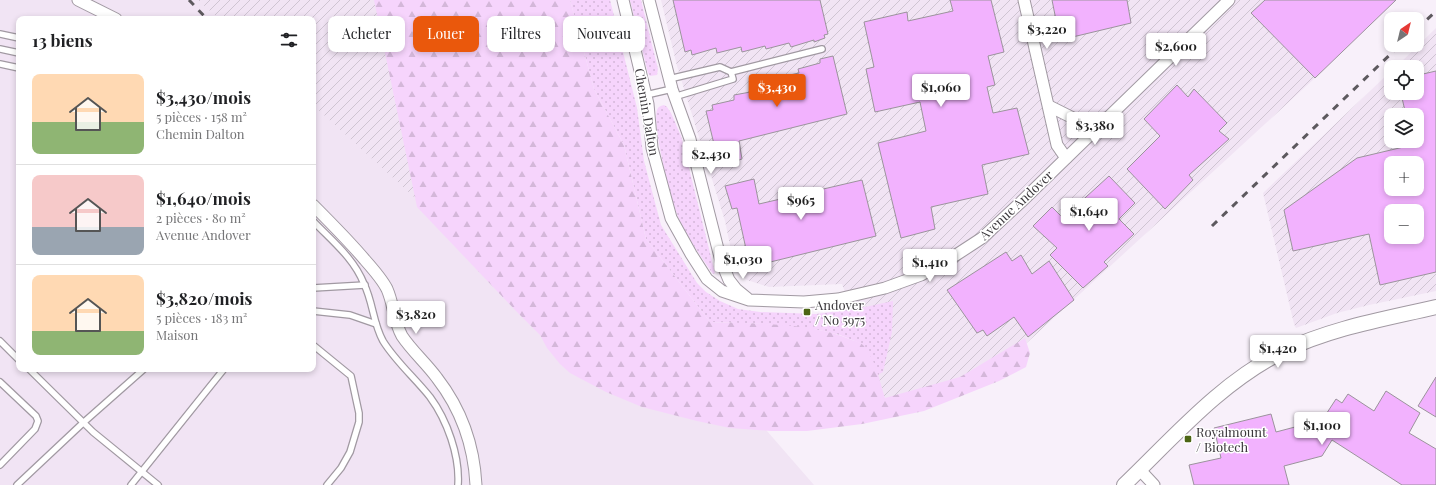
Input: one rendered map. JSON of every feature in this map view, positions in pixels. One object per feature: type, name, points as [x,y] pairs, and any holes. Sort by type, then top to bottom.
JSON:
[{"type":"street","points":[[78,0],[110,16]]},
{"type":"street","name":"Chemin Dalton","points":[[623,0],[646,95],[652,148],[667,208],[676,230],[707,279],[722,291],[749,300]]},
{"type":"street","name":"Chemin Dalton","points":[[649,0],[671,88],[690,139],[724,270],[732,284],[749,300]]},
{"type":"street","points":[[1024,0],[1057,145],[1066,158]]},
{"type":"street","name":"Avenue Andover","points":[[749,300],[798,302],[838,299],[877,290],[902,282],[950,259],[982,238],[1021,202],[1229,0]]},
{"type":"street","points":[[1048,106],[1079,120],[1108,118]]},
{"type":"street","points":[[316,208],[355,249],[384,283],[390,297],[395,320],[403,337],[438,378],[453,402],[466,430],[471,447],[475,465],[476,485]]},
{"type":"street","points":[[1124,485],[1222,392],[1244,375],[1274,356],[1295,346],[1329,334],[1436,307]]},
{"type":"street","points":[[1140,470],[1154,485]]},
{"type":"lane","points":[[0,34],[16,37]]},
{"type":"lane","points":[[0,49],[16,52]]},
{"type":"lane","points":[[730,72],[822,49]]},
{"type":"lane","points":[[0,64],[16,67]]},
{"type":"lane","points":[[646,95],[671,88],[733,79],[730,72],[720,67],[671,88]]},
{"type":"lane","points":[[316,224],[352,262],[365,285],[379,333],[391,353],[429,397],[444,421],[451,439],[458,485]]},
{"type":"lane","points":[[316,288],[365,285]]},
{"type":"lane","points":[[316,311],[350,315],[376,324]]},
{"type":"lane","points":[[0,341],[16,357]]},
{"type":"lane","points":[[316,347],[351,376],[359,414],[359,422],[350,452],[341,468],[327,485]]},
{"type":"lane","points":[[32,372],[93,432],[158,485]]},
{"type":"lane","points":[[17,485],[84,422],[141,372]]},
{"type":"lane","points":[[131,485],[222,372]]},
{"type":"lane","points":[[0,382],[36,416],[38,421],[35,429],[0,465]]},
{"type":"shaded area","points":[[0,0],[213,0],[231,16],[16,16],[16,372],[316,372],[316,92],[754,416],[814,485],[0,485]]},
{"type":"shaded area","points":[[198,0],[398,0],[400,16],[328,16],[328,52],[405,52],[424,206],[316,108],[316,16],[216,16]]},
{"type":"shaded area","points":[[661,0],[1395,0],[1315,78],[982,384],[890,412],[842,284],[769,287],[747,280],[735,269],[725,221],[677,66]]},
{"type":"shaded area","points":[[1436,28],[1436,291],[1337,313],[1296,328],[1263,193],[1384,78],[1384,100],[1424,100],[1424,60],[1403,60],[1411,52],[1424,52],[1424,40]]},
{"type":"green space","points":[[374,0],[570,0],[574,16],[563,16],[563,52],[584,52],[594,89],[624,145],[646,239],[710,322],[800,327],[836,334],[859,342],[863,345],[871,357],[877,370],[885,398],[960,377],[1025,338],[1030,353],[1026,367],[999,381],[924,411],[862,424],[807,431],[771,431],[730,428],[697,421],[642,407],[606,392],[570,373],[560,364],[547,348],[540,335],[417,207],[385,52],[405,52],[405,16],[377,16]]},
{"type":"green space","points":[[570,0],[610,0],[614,16],[574,16]]},
{"type":"green space","points":[[630,0],[641,0],[645,16],[634,16]]},
{"type":"green space","points":[[645,16],[658,69],[657,75],[650,76],[643,52],[645,52]]},
{"type":"green space","points":[[584,52],[623,52],[637,108],[644,161],[661,225],[697,283],[706,292],[720,301],[738,309],[760,312],[816,314],[856,309],[893,301],[892,332],[883,372],[878,375],[862,344],[840,335],[819,330],[764,324],[710,322],[646,239],[624,145],[594,89]]},
{"type":"green space","points":[[664,105],[671,113],[681,136],[715,273],[713,274],[679,219],[671,197],[663,164],[656,119],[658,108]]},
{"type":"building","points":[[673,0],[820,0],[828,34],[824,35],[825,38],[814,42],[814,40],[791,47],[789,43],[766,49],[765,46],[742,52],[741,47],[717,53],[716,48],[692,55],[691,50],[685,52]]},
{"type":"building","points":[[950,0],[991,0],[1004,52],[988,56],[995,85],[987,87],[993,113],[1017,108],[1029,154],[982,165],[988,194],[931,207],[935,229],[901,238],[878,143],[926,131],[920,102],[875,112],[866,69],[874,67],[864,22],[907,12],[908,21],[953,11]]},
{"type":"building","points":[[1052,0],[1127,0],[1131,23],[1060,40]]},
{"type":"building","points":[[1265,0],[1396,0],[1315,78],[1251,13]]},
{"type":"building","points":[[833,56],[847,114],[739,141],[742,159],[719,165],[706,111],[713,110],[712,105],[734,100],[734,95],[756,91],[755,87],[776,82],[776,78],[799,73],[798,69],[820,63],[820,59]]},
{"type":"building","points":[[1436,71],[1436,272],[1380,285],[1369,234],[1293,251],[1284,210],[1357,158],[1399,148],[1424,148],[1424,108],[1404,108],[1402,100],[1424,100],[1424,74]]},
{"type":"building","points":[[1177,85],[1188,97],[1194,89],[1227,123],[1219,131],[1229,139],[1189,175],[1193,180],[1165,209],[1127,169],[1160,136],[1144,119]]},
{"type":"building","points":[[1109,176],[1135,203],[1119,219],[1134,234],[1104,262],[1108,266],[1083,288],[1050,255],[1057,248],[1033,226],[1052,207],[1063,218]]},
{"type":"building","points":[[754,179],[759,204],[862,180],[876,236],[750,267],[737,208],[732,209],[725,186]]},
{"type":"building","points":[[1006,252],[1012,261],[1021,255],[1032,274],[1049,261],[1074,300],[1028,337],[1014,317],[987,336],[983,330],[977,333],[947,290]]},
{"type":"building","points":[[1436,377],[1436,417],[1418,406]]},
{"type":"building","points":[[1386,391],[1420,413],[1409,433],[1436,449],[1436,485],[1402,485],[1332,440],[1322,456],[1284,466],[1289,485],[1194,485],[1189,465],[1221,458],[1214,428],[1271,414],[1276,432],[1314,422],[1319,425],[1336,399],[1342,403],[1348,394],[1374,411]]},
{"type":"railway","points":[[189,0],[204,16]]},
{"type":"railway","points":[[1424,22],[1436,11]]},
{"type":"railway","points":[[1212,226],[1393,52]]},
{"type":"place","name":"Andover / No 5975","points":[[807,312]]},
{"type":"place","name":"Royalmount / Biotech","points":[[1188,439]]}]
